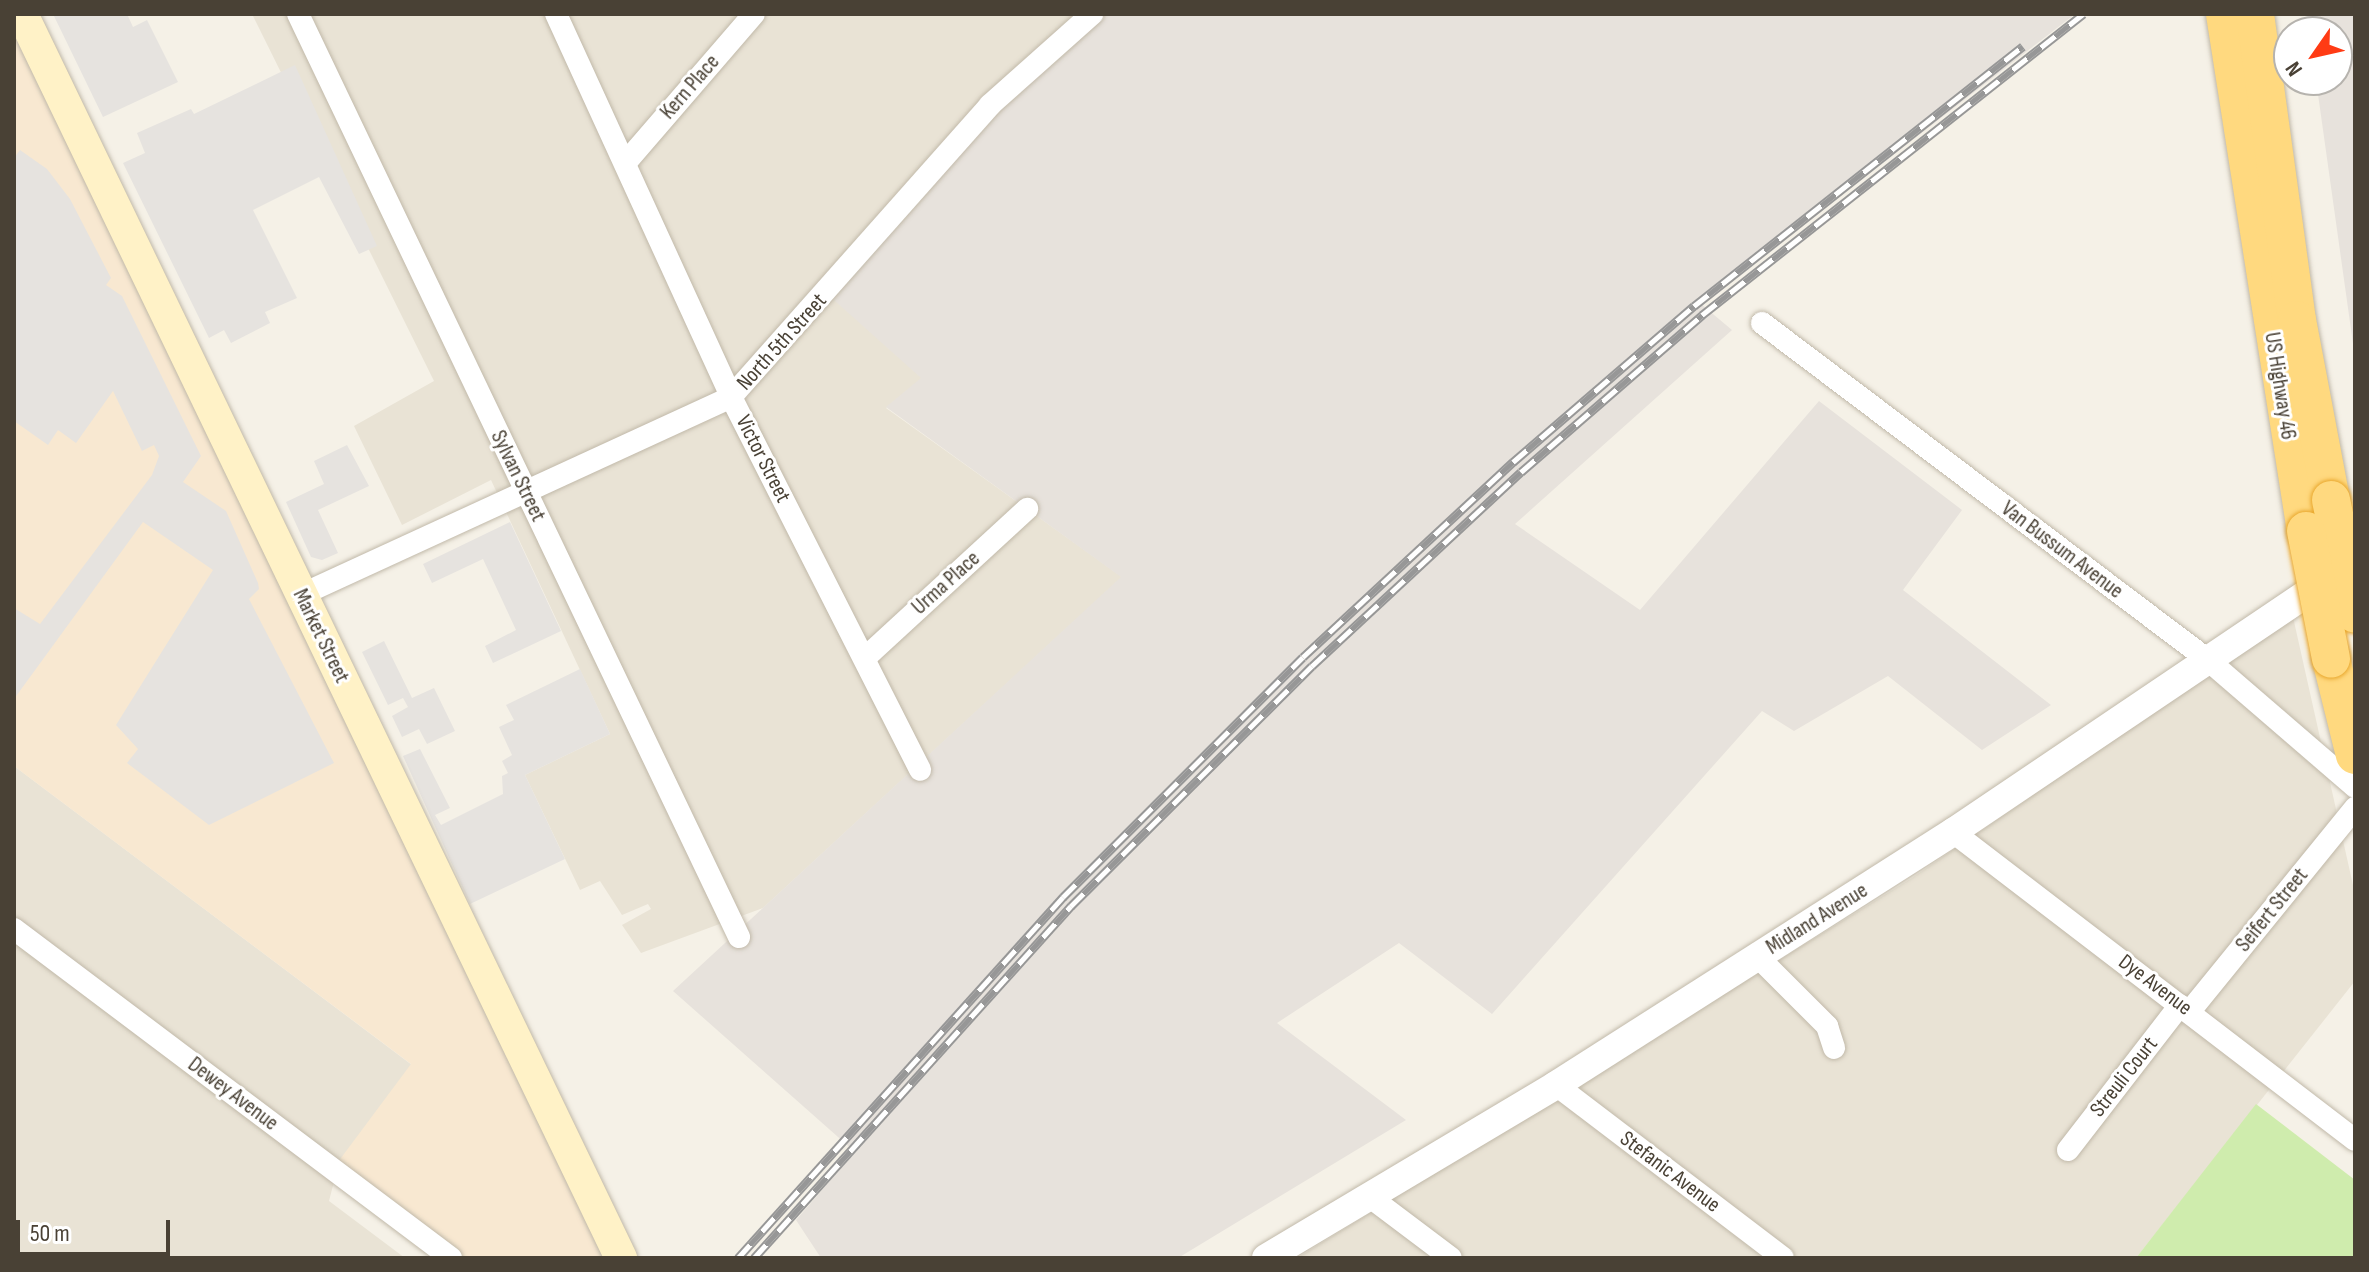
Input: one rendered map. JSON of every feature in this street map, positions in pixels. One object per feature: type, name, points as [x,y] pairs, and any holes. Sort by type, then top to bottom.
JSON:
[{"type":"highway","name":"US Highway 46","points":[[2225,14],[2306,531],[2331,659],[2355,755]]},
{"type":"highway","name":"US Highway 46","points":[[2255,14],[2297,320],[2355,614]]},
{"type":"main road","name":"Market Street","points":[[22,14],[621,1258]]},
{"type":"street","name":"Sylvan Street","points":[[298,14],[739,937]]},
{"type":"street","name":"Victor Street","points":[[556,14],[627,161],[731,397],[866,657],[920,770]]},
{"type":"street","name":"Kern Place","points":[[627,161],[754,14]]},
{"type":"street","name":"North 5th Street","points":[[301,595],[524,489],[731,397],[990,105],[1092,14]]},
{"type":"street","name":"Van Bussum Avenue","points":[[1762,323],[2208,660],[2355,787]]},
{"type":"street","name":"Urma Place","points":[[866,657],[1027,509]]},
{"type":"street","name":"Midland Avenue","points":[[1266,1258],[1556,1085],[1758,957],[1953,832],[2355,561]]},
{"type":"street","name":"Seifert Street","points":[[2185,1008],[2355,808]]},
{"type":"street","name":"Dye Avenue","points":[[1953,832],[2355,1140]]},
{"type":"street","name":"Dewey Avenue","points":[[14,929],[451,1258]]},
{"type":"street","points":[[1758,957],[1827,1026],[1834,1048]]},
{"type":"street","name":"Streuli Court","points":[[2068,1150],[2185,1008]]},
{"type":"street","name":"Stefanic Avenue","points":[[1556,1085],[1783,1258]]},
{"type":"street","points":[[1370,1197],[1451,1258]]},
{"type":"shaded area","points":[[53,14],[127,14],[133,27],[147,20],[178,82],[103,117]]},
{"type":"shaded area","points":[[252,14],[1080,14],[921,379],[886,408],[1122,577],[763,908],[641,953],[622,925],[651,909],[648,904],[622,915],[600,881],[580,890],[525,775],[610,734],[491,480],[402,525],[354,426],[434,381]]},
{"type":"shaded area","points":[[1080,14],[2075,14],[1701,304],[1732,330],[1515,524],[1640,610],[1819,401],[1962,510],[1903,590],[2051,705],[1982,750],[1888,676],[1794,731],[1762,711],[1492,1014],[1399,943],[1277,1023],[1406,1120],[1178,1258],[821,1258],[796,1220],[855,1152],[673,991],[1121,577],[886,407],[921,378],[825,292]]},
{"type":"shaded area","points":[[2355,14],[2355,358],[2318,96],[2353,96],[2353,16],[2307,16]]},
{"type":"shaded area","points":[[14,20],[611,1258],[462,1258],[338,1162],[411,1064],[14,766]]},
{"type":"shaded area","points":[[295,65],[377,246],[359,254],[319,177],[253,210],[297,298],[265,312],[270,323],[231,343],[224,330],[209,338],[123,163],[145,153],[137,133],[191,109],[194,114]]},
{"type":"shaded area","points":[[20,150],[47,169],[70,199],[111,278],[106,285],[122,296],[201,456],[183,482],[226,511],[258,583],[259,589],[249,599],[334,763],[209,825],[127,763],[138,749],[116,725],[213,570],[143,522],[14,699],[14,608],[40,624],[152,475],[159,456],[154,445],[142,451],[113,391],[76,443],[58,430],[48,445],[14,421],[14,158]]},
{"type":"shaded area","points":[[347,445],[369,486],[318,510],[338,553],[322,560],[311,557],[286,502],[324,484],[314,461]]},
{"type":"shaded area","points":[[510,522],[561,631],[493,663],[485,646],[516,630],[483,559],[432,583],[423,564]]},
{"type":"shaded area","points":[[2293,617],[2355,894],[2355,981],[2136,1258],[1297,1258],[1912,878]]},
{"type":"shaded area","points":[[384,641],[412,698],[434,688],[455,731],[427,744],[419,729],[402,737],[392,716],[408,707],[403,698],[388,705],[362,652]]},
{"type":"shaded area","points":[[580,669],[610,734],[525,775],[565,859],[470,904],[403,756],[420,749],[450,808],[435,815],[441,825],[503,794],[502,776],[508,773],[502,761],[512,755],[499,727],[514,720],[506,705]]},
{"type":"shaded area","points":[[14,766],[412,1065],[339,1162],[329,1201],[405,1258],[14,1258]]},
{"type":"green space","points":[[2256,1104],[2355,1180],[2355,1258],[2136,1258]]},
{"type":"railway","points":[[754,1258],[1071,906],[1312,666],[1521,472],[1702,315],[2083,14]]},
{"type":"railway","points":[[738,1258],[1063,897],[1303,657],[1513,462],[1694,306],[2023,46]]}]
